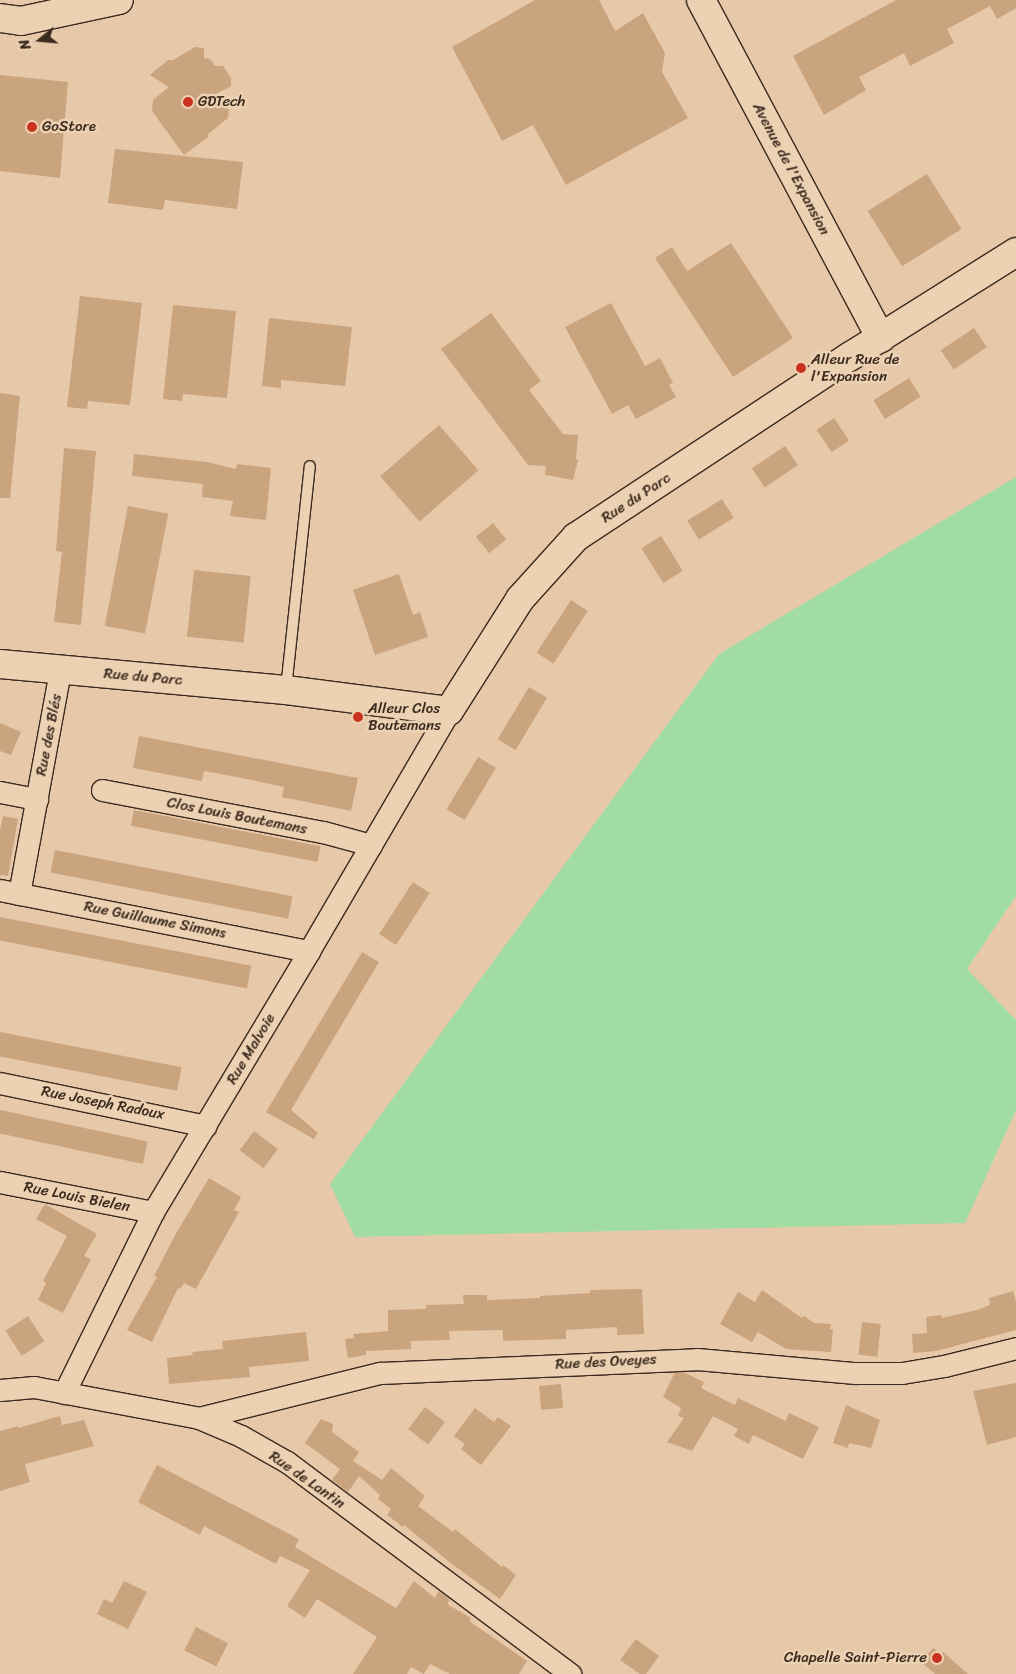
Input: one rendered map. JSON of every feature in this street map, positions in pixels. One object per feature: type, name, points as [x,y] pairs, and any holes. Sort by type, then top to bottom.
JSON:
[{"type":"street","points":[[0,18],[21,21],[119,0]]},
{"type":"street","name":"Avenue de l'Expansion","points":[[701,0],[881,338]]},
{"type":"street","name":"Rue du Parc","points":[[0,664],[60,671],[286,690],[449,710],[520,599],[576,537],[1016,252]]},
{"type":"street","name":"Rue des Blés","points":[[10,892],[37,799],[60,671]]},
{"type":"street","name":"Rue Malvoie","points":[[64,1393],[153,1212],[206,1126],[449,710]]},
{"type":"street","name":"Clos Louis Boutemans","points":[[102,790],[322,832],[371,845]]},
{"type":"street","points":[[0,792],[37,799]]},
{"type":"street","name":"Rue Guillaume Simons","points":[[10,892],[309,951]]},
{"type":"street","name":"Rue Joseph Radoux","points":[[0,1083],[206,1126]]},
{"type":"street","name":"Rue Louis Bielen","points":[[0,1182],[153,1212]]},
{"type":"street","name":"Rue des Oveyes","points":[[199,1418],[380,1374],[697,1359],[855,1373],[902,1373],[944,1366],[1016,1348]]},
{"type":"street","name":"Rue de Lantin","points":[[0,1390],[34,1388],[199,1418],[241,1436],[287,1462],[570,1674]]},
{"type":"lane","points":[[286,690],[310,466]]},
{"type":"green space","points":[[1016,477],[1016,896],[967,969],[1016,1020],[1016,1110],[965,1223],[355,1237],[330,1184],[719,654]]},
{"type":"building","points":[[535,0],[599,0],[615,31],[643,13],[665,53],[662,72],[688,118],[566,185],[533,125],[502,141],[452,47]]},
{"type":"building","points":[[896,0],[1016,0],[1016,8],[997,19],[990,6],[947,29],[954,43],[910,66],[904,53],[859,77],[866,90],[824,115],[793,56]]},
{"type":"building","name":"GDTech","points":[[195,47],[204,48],[204,58],[210,59],[215,66],[223,66],[231,78],[231,86],[214,95],[229,110],[228,118],[208,134],[208,137],[184,155],[152,111],[153,100],[169,87],[150,75],[168,60],[173,60]]},
{"type":"building","name":"GoStore","points":[[0,75],[68,82],[60,178],[0,171]]},
{"type":"building","points":[[115,149],[243,162],[237,209],[165,200],[163,210],[108,203]]},
{"type":"building","points":[[927,174],[961,229],[902,266],[868,211]]},
{"type":"building","points":[[731,243],[793,338],[733,377],[655,258],[672,247],[687,271]]},
{"type":"building","points":[[80,296],[142,303],[130,405],[88,401],[87,409],[67,407]]},
{"type":"building","points":[[611,303],[645,366],[660,358],[673,383],[669,385],[676,397],[636,419],[628,405],[612,414],[565,327]]},
{"type":"building","points":[[173,305],[236,311],[227,398],[183,394],[182,401],[163,399]]},
{"type":"building","points":[[491,313],[541,381],[529,390],[563,434],[578,435],[576,459],[578,460],[573,480],[545,475],[546,466],[528,465],[441,349]]},
{"type":"building","points":[[269,318],[352,327],[345,386],[281,380],[281,388],[262,386]]},
{"type":"building","points":[[974,328],[987,347],[954,369],[941,350]]},
{"type":"building","points":[[909,378],[921,397],[885,419],[873,400]]},
{"type":"building","points":[[0,393],[20,396],[10,498],[0,498]]},
{"type":"building","points":[[834,418],[849,440],[832,452],[817,430]]},
{"type":"building","points":[[439,425],[478,470],[419,521],[380,476]]},
{"type":"building","points":[[785,446],[798,465],[765,487],[752,468]]},
{"type":"building","points":[[64,448],[96,451],[81,625],[54,622],[62,552],[56,551]]},
{"type":"building","points":[[134,454],[207,462],[236,469],[237,464],[271,468],[266,520],[230,516],[233,501],[202,497],[203,484],[132,476]]},
{"type":"building","points":[[722,499],[734,518],[699,539],[687,521]]},
{"type":"building","points":[[128,506],[168,514],[145,634],[105,626]]},
{"type":"building","points":[[493,523],[506,539],[489,553],[476,537]]},
{"type":"building","points":[[661,536],[683,571],[663,583],[641,548]]},
{"type":"building","points":[[194,570],[251,576],[244,643],[187,637]]},
{"type":"building","points":[[399,574],[413,615],[420,612],[428,637],[375,655],[353,590]]},
{"type":"building","points":[[571,600],[588,611],[553,664],[537,653]]},
{"type":"building","points":[[529,687],[547,698],[516,750],[498,739]]},
{"type":"building","points":[[0,723],[21,732],[11,755],[0,751]]},
{"type":"building","points":[[139,736],[358,778],[351,811],[282,797],[284,787],[237,777],[204,771],[202,781],[133,768]]},
{"type":"building","points":[[478,757],[496,768],[465,820],[447,809]]},
{"type":"building","points":[[134,810],[321,846],[317,862],[131,826]]},
{"type":"building","points":[[3,816],[18,819],[8,876],[0,875],[0,830]]},
{"type":"building","points":[[55,850],[293,896],[288,919],[51,873]]},
{"type":"building","points":[[413,882],[430,893],[396,945],[379,934]]},
{"type":"building","points":[[0,917],[251,966],[247,988],[0,940]]},
{"type":"building","points":[[362,952],[379,962],[291,1110],[318,1133],[314,1139],[266,1112]]},
{"type":"building","points":[[0,1032],[182,1067],[177,1091],[0,1056]]},
{"type":"building","points":[[0,1110],[148,1141],[143,1164],[0,1134]]},
{"type":"building","points":[[254,1131],[278,1149],[264,1168],[240,1150]]},
{"type":"building","points":[[209,1178],[241,1197],[234,1210],[239,1212],[196,1289],[184,1283],[180,1289],[178,1288],[152,1342],[127,1330],[157,1277],[154,1276],[174,1237]]},
{"type":"building","points":[[45,1204],[97,1234],[84,1256],[91,1259],[63,1313],[38,1300],[46,1283],[43,1281],[67,1236],[36,1219]]},
{"type":"building","points":[[642,1289],[644,1334],[617,1335],[617,1327],[566,1330],[566,1339],[503,1341],[503,1330],[449,1331],[450,1340],[411,1341],[411,1349],[366,1351],[366,1355],[348,1358],[345,1339],[354,1338],[353,1334],[388,1331],[388,1310],[426,1309],[426,1305],[464,1304],[463,1295],[487,1295],[487,1300],[540,1298],[540,1296],[590,1293],[590,1290]]},
{"type":"building","points":[[762,1290],[802,1318],[804,1316],[814,1323],[831,1324],[830,1329],[833,1329],[831,1352],[786,1349],[758,1332],[752,1342],[720,1324],[738,1292],[755,1302]]},
{"type":"building","points":[[1013,1291],[1016,1301],[1016,1330],[936,1351],[913,1353],[912,1334],[927,1333],[926,1317],[941,1315],[942,1318],[977,1310],[990,1305],[989,1298]]},
{"type":"building","points":[[28,1316],[44,1341],[22,1356],[5,1331]]},
{"type":"building","points":[[862,1322],[881,1324],[877,1357],[859,1355]]},
{"type":"building","points":[[306,1332],[309,1361],[249,1367],[250,1377],[169,1384],[167,1358],[193,1355],[192,1352],[223,1349],[222,1341]]},
{"type":"building","points":[[675,1372],[683,1372],[704,1382],[701,1388],[735,1405],[738,1398],[786,1421],[789,1413],[819,1427],[803,1459],[753,1435],[749,1444],[734,1436],[738,1429],[713,1416],[692,1451],[667,1442],[684,1418],[678,1416],[681,1408],[663,1397]]},
{"type":"building","points":[[1016,1383],[1016,1437],[987,1445],[973,1391]]},
{"type":"building","points":[[561,1384],[563,1408],[541,1410],[539,1386]]},
{"type":"building","points":[[846,1405],[880,1420],[871,1448],[849,1443],[848,1448],[833,1443]]},
{"type":"building","points":[[425,1407],[445,1422],[428,1444],[408,1429]]},
{"type":"building","points":[[475,1408],[494,1422],[498,1417],[511,1426],[481,1465],[461,1449],[465,1444],[454,1436]]},
{"type":"building","points":[[60,1416],[62,1425],[84,1420],[94,1446],[25,1464],[30,1482],[0,1491],[0,1431]]},
{"type":"building","points":[[321,1419],[333,1424],[332,1432],[359,1452],[353,1461],[382,1480],[391,1468],[425,1496],[418,1506],[453,1532],[455,1529],[502,1567],[503,1565],[516,1575],[500,1599],[452,1564],[404,1525],[403,1527],[387,1515],[391,1509],[378,1499],[380,1495],[359,1476],[348,1492],[332,1480],[340,1469],[305,1443]]},
{"type":"building","points":[[157,1465],[299,1539],[295,1547],[396,1608],[414,1581],[435,1598],[439,1591],[450,1600],[447,1604],[471,1618],[469,1621],[527,1661],[519,1674],[450,1674],[430,1664],[424,1674],[411,1667],[407,1674],[353,1674],[377,1637],[317,1599],[305,1618],[287,1606],[310,1570],[280,1556],[276,1564],[204,1526],[200,1535],[138,1502]]},
{"type":"building","points":[[124,1581],[147,1592],[128,1629],[97,1614],[104,1599],[112,1603]]},
{"type":"building","points":[[196,1627],[228,1643],[216,1667],[184,1650]]},
{"type":"building","points":[[636,1639],[659,1656],[646,1674],[640,1674],[620,1660]]},
{"type":"building","name":"Chapelle Saint-Pierre","points":[[933,1648],[941,1654],[943,1652],[968,1674],[935,1674],[921,1662]]},
{"type":"place","name":"GDTech","points":[[188,102]]},
{"type":"place","name":"GoStore","points":[[32,127]]},
{"type":"place","name":"Alleur Rue de l'Expansion","points":[[801,368]]},
{"type":"place","name":"Alleur Clos Boutemans","points":[[358,717]]},
{"type":"place","name":"Chapelle Saint-Pierre","points":[[937,1658]]}]
